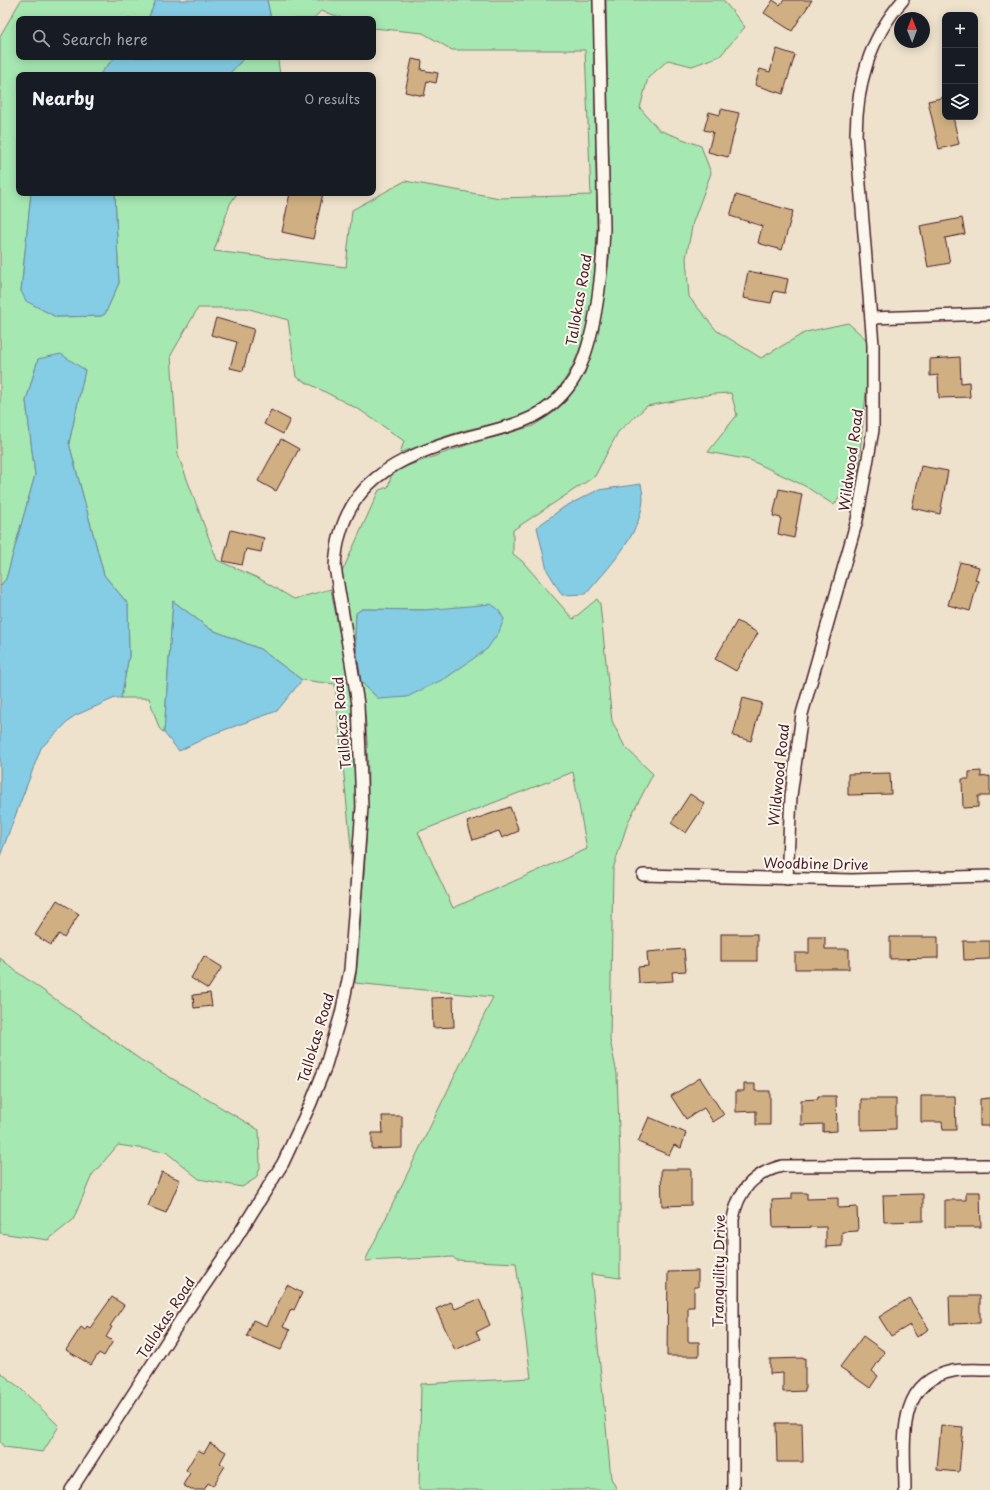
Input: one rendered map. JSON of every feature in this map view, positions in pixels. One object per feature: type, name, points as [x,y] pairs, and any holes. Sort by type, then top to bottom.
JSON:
[{"type":"street","name":"Tallokas Road","points":[[72,1490],[182,1318],[232,1245],[282,1163],[310,1106],[325,1068],[341,1014],[350,970],[362,807],[358,704],[335,567],[336,551],[342,525],[360,494],[374,479],[391,466],[402,460],[466,438],[530,420],[549,407],[572,382],[584,358],[593,323],[603,258],[604,229],[600,0]]},
{"type":"street","name":"Wildwood Road","points":[[787,879],[790,796],[802,714],[857,520],[873,430],[874,376],[871,318],[856,135],[856,110],[864,69],[877,37],[892,12],[903,0]]},
{"type":"street","points":[[871,318],[990,314]]},
{"type":"street","name":"Woodbine Drive","points":[[643,875],[852,880],[990,876]]},
{"type":"street","name":"Tranquility Drive","points":[[733,1490],[733,1218],[735,1205],[741,1192],[748,1183],[769,1170],[782,1166],[990,1165]]},
{"type":"street","points":[[905,1490],[905,1427],[907,1413],[918,1391],[939,1375],[954,1371],[990,1370]]},
{"type":"green space","points":[[21,0],[156,0],[149,16],[16,16],[16,60],[112,60],[102,72],[16,72],[16,196],[31,196],[21,291],[27,301],[56,317],[101,316],[105,314],[119,283],[115,196],[235,196],[230,204],[214,251],[346,267],[352,210],[405,181],[500,198],[591,195],[585,50],[452,50],[423,33],[376,28],[376,16],[337,16],[321,11],[316,16],[270,16],[267,0],[593,0],[597,229],[591,306],[585,332],[576,358],[564,380],[548,399],[520,416],[458,432],[400,453],[404,441],[360,410],[296,377],[288,320],[246,308],[198,308],[171,355],[178,455],[217,560],[260,579],[294,599],[331,589],[348,677],[354,727],[356,792],[351,879],[351,847],[335,684],[302,680],[260,649],[210,629],[173,601],[164,733],[159,728],[149,698],[121,698],[129,656],[128,604],[104,575],[69,443],[85,370],[38,359],[26,401],[35,475],[6,579],[0,586],[0,36]]},
{"type":"green space","points":[[606,0],[723,0],[745,27],[720,56],[692,66],[668,60],[648,78],[640,108],[659,130],[701,146],[711,173],[693,222],[686,258],[689,297],[717,331],[761,358],[806,332],[848,323],[867,340],[868,373],[858,472],[834,505],[805,486],[750,460],[708,452],[737,415],[731,393],[713,394],[647,406],[618,432],[595,476],[513,530],[513,554],[522,561],[573,619],[597,599],[600,604],[612,721],[625,747],[653,774],[628,822],[613,869],[610,1040],[617,1074],[620,1157],[620,1278],[591,1274],[611,1478],[617,1490],[419,1490],[421,1384],[531,1378],[516,1263],[456,1260],[453,1257],[365,1261],[493,997],[355,983],[364,871],[368,790],[367,736],[361,682],[379,699],[424,610],[362,609],[356,614],[355,637],[358,668],[342,572],[379,490],[388,487],[392,473],[404,467],[467,445],[533,426],[553,413],[566,401],[585,373],[599,324],[609,258],[610,229]],"holes":[[[573,772],[587,849],[453,908],[418,832]]]},
{"type":"green space","points":[[242,60],[278,60],[280,72],[231,72]]},
{"type":"green space","points":[[0,958],[17,972],[141,1060],[259,1130],[260,1168],[256,1178],[242,1187],[199,1179],[166,1152],[118,1145],[92,1175],[73,1220],[48,1240],[0,1233]]},
{"type":"green space","points":[[0,1372],[20,1388],[59,1426],[43,1452],[4,1447],[0,1442]]},
{"type":"water","points":[[156,0],[267,0],[270,16],[149,16]]},
{"type":"water","points":[[112,60],[242,60],[231,72],[102,72]]},
{"type":"water","points":[[31,196],[115,196],[119,283],[105,314],[101,316],[56,317],[26,301],[21,291]]},
{"type":"water","points":[[61,354],[85,370],[69,443],[104,575],[128,604],[129,656],[121,698],[115,698],[74,716],[41,748],[0,856],[0,586],[6,579],[35,475],[26,401],[38,359]]},
{"type":"water","points":[[641,484],[643,500],[641,513],[636,526],[622,551],[586,594],[562,595],[547,570],[537,527],[564,507],[598,490]]},
{"type":"water","points":[[173,601],[210,629],[260,649],[302,680],[277,711],[213,734],[179,751],[164,733]]},
{"type":"water","points":[[491,604],[498,609],[504,619],[499,632],[487,649],[446,678],[407,697],[379,699],[361,682],[355,637],[356,613],[362,609],[424,610]]},
{"type":"building","points":[[773,0],[780,5],[784,0],[812,0],[792,31],[764,13]]},
{"type":"building","points":[[777,49],[795,55],[783,94],[755,85],[760,69],[770,72]]},
{"type":"building","points":[[412,59],[422,61],[421,70],[438,73],[436,83],[427,81],[424,96],[405,92]]},
{"type":"building","points":[[942,98],[942,120],[954,120],[959,144],[939,149],[928,101]]},
{"type":"building","points":[[721,109],[739,113],[728,157],[708,152],[713,132],[704,130],[709,112],[720,115]]},
{"type":"building","points":[[736,195],[793,211],[782,250],[758,243],[762,226],[730,216]]},
{"type":"building","points":[[289,196],[322,196],[313,239],[282,232]]},
{"type":"building","points":[[962,218],[965,234],[945,238],[950,263],[928,267],[920,226]]},
{"type":"building","points":[[748,271],[788,279],[785,293],[774,291],[771,303],[743,298]]},
{"type":"building","points":[[216,318],[254,329],[243,371],[230,368],[237,342],[211,335]]},
{"type":"building","points":[[960,357],[961,383],[969,382],[970,397],[939,398],[938,375],[930,376],[930,359]]},
{"type":"building","points":[[271,410],[290,420],[283,434],[264,424]]},
{"type":"building","points":[[281,439],[299,449],[276,491],[258,481]]},
{"type":"building","points":[[921,466],[948,471],[940,514],[912,508]]},
{"type":"building","points":[[779,489],[802,494],[794,538],[778,534],[781,518],[773,516]]},
{"type":"building","points":[[231,530],[264,538],[261,552],[246,549],[242,565],[223,561]]},
{"type":"building","points":[[960,562],[979,567],[975,580],[978,581],[970,611],[948,605]]},
{"type":"building","points":[[737,621],[758,633],[736,671],[715,659]]},
{"type":"building","points":[[743,698],[762,703],[751,741],[733,736]]},
{"type":"building","points":[[981,771],[981,777],[990,776],[990,796],[978,796],[978,807],[963,808],[962,779],[969,779],[969,772]]},
{"type":"building","points":[[890,773],[891,794],[848,795],[848,774]]},
{"type":"building","points":[[690,794],[705,804],[686,833],[671,823]]},
{"type":"building","points":[[510,807],[519,831],[502,838],[499,831],[473,840],[467,822]]},
{"type":"building","points":[[57,900],[79,914],[64,938],[59,934],[51,945],[35,935]]},
{"type":"building","points":[[721,934],[757,934],[757,961],[721,961]]},
{"type":"building","points":[[809,937],[825,937],[825,949],[849,949],[849,969],[795,969],[795,953],[809,953]]},
{"type":"building","points":[[890,937],[938,937],[938,958],[890,959]]},
{"type":"building","points":[[963,941],[990,941],[990,959],[964,960]]},
{"type":"building","points":[[684,949],[686,971],[672,972],[673,981],[639,983],[638,967],[648,966],[647,952]]},
{"type":"building","points":[[204,956],[222,967],[208,989],[191,978]]},
{"type":"building","points":[[210,993],[212,1006],[194,1008],[193,995]]},
{"type":"building","points":[[453,997],[454,1027],[433,1028],[432,998]]},
{"type":"building","points":[[700,1078],[724,1115],[713,1122],[704,1108],[686,1119],[671,1096]]},
{"type":"building","points":[[744,1084],[755,1084],[755,1091],[770,1091],[770,1125],[756,1125],[756,1111],[736,1112],[736,1091],[744,1091]]},
{"type":"building","points":[[818,1096],[836,1096],[837,1131],[823,1132],[823,1124],[801,1125],[801,1100],[818,1099]]},
{"type":"building","points":[[921,1096],[955,1096],[956,1130],[943,1130],[942,1122],[921,1122]]},
{"type":"building","points":[[990,1098],[990,1126],[980,1126],[980,1099]]},
{"type":"building","points":[[861,1099],[896,1099],[896,1129],[861,1130]]},
{"type":"building","points":[[382,1116],[402,1116],[402,1148],[372,1149],[372,1133],[383,1133]]},
{"type":"building","points":[[649,1117],[686,1133],[681,1148],[674,1145],[669,1155],[638,1142]]},
{"type":"building","points":[[661,1169],[691,1169],[691,1205],[662,1206]]},
{"type":"building","points":[[162,1172],[180,1180],[166,1213],[148,1206]]},
{"type":"building","points":[[966,1192],[980,1192],[981,1227],[945,1227],[945,1200],[966,1200]]},
{"type":"building","points":[[792,1193],[807,1193],[807,1199],[838,1198],[838,1208],[857,1207],[858,1231],[842,1232],[842,1246],[826,1247],[826,1227],[773,1228],[772,1200],[792,1199]]},
{"type":"building","points":[[923,1194],[923,1221],[884,1222],[883,1195]]},
{"type":"building","points":[[698,1271],[698,1287],[694,1287],[694,1307],[688,1307],[688,1342],[699,1342],[699,1356],[667,1356],[668,1272]]},
{"type":"building","points":[[287,1285],[302,1293],[294,1310],[291,1309],[283,1327],[290,1330],[281,1350],[247,1336],[253,1320],[267,1326]]},
{"type":"building","points":[[949,1296],[980,1296],[980,1323],[950,1324]]},
{"type":"building","points":[[112,1297],[124,1305],[110,1326],[112,1327],[106,1337],[113,1341],[104,1356],[99,1353],[91,1365],[66,1350],[81,1327],[85,1330],[87,1326],[90,1328]]},
{"type":"building","points":[[909,1298],[929,1329],[917,1337],[910,1325],[891,1336],[879,1317]]},
{"type":"building","points":[[479,1299],[490,1325],[476,1332],[480,1339],[455,1350],[436,1309],[451,1302],[455,1309]]},
{"type":"building","points":[[863,1336],[885,1352],[872,1371],[878,1376],[870,1388],[840,1367]]},
{"type":"building","points":[[805,1358],[805,1391],[783,1392],[783,1373],[770,1374],[770,1359]]},
{"type":"building","points":[[776,1423],[802,1423],[803,1462],[777,1462]]},
{"type":"building","points":[[941,1425],[963,1427],[959,1472],[937,1470]]},
{"type":"building","points":[[210,1443],[226,1452],[220,1463],[225,1466],[213,1486],[208,1483],[204,1490],[191,1490],[183,1485],[190,1473],[186,1470],[198,1450],[204,1453]]}]
